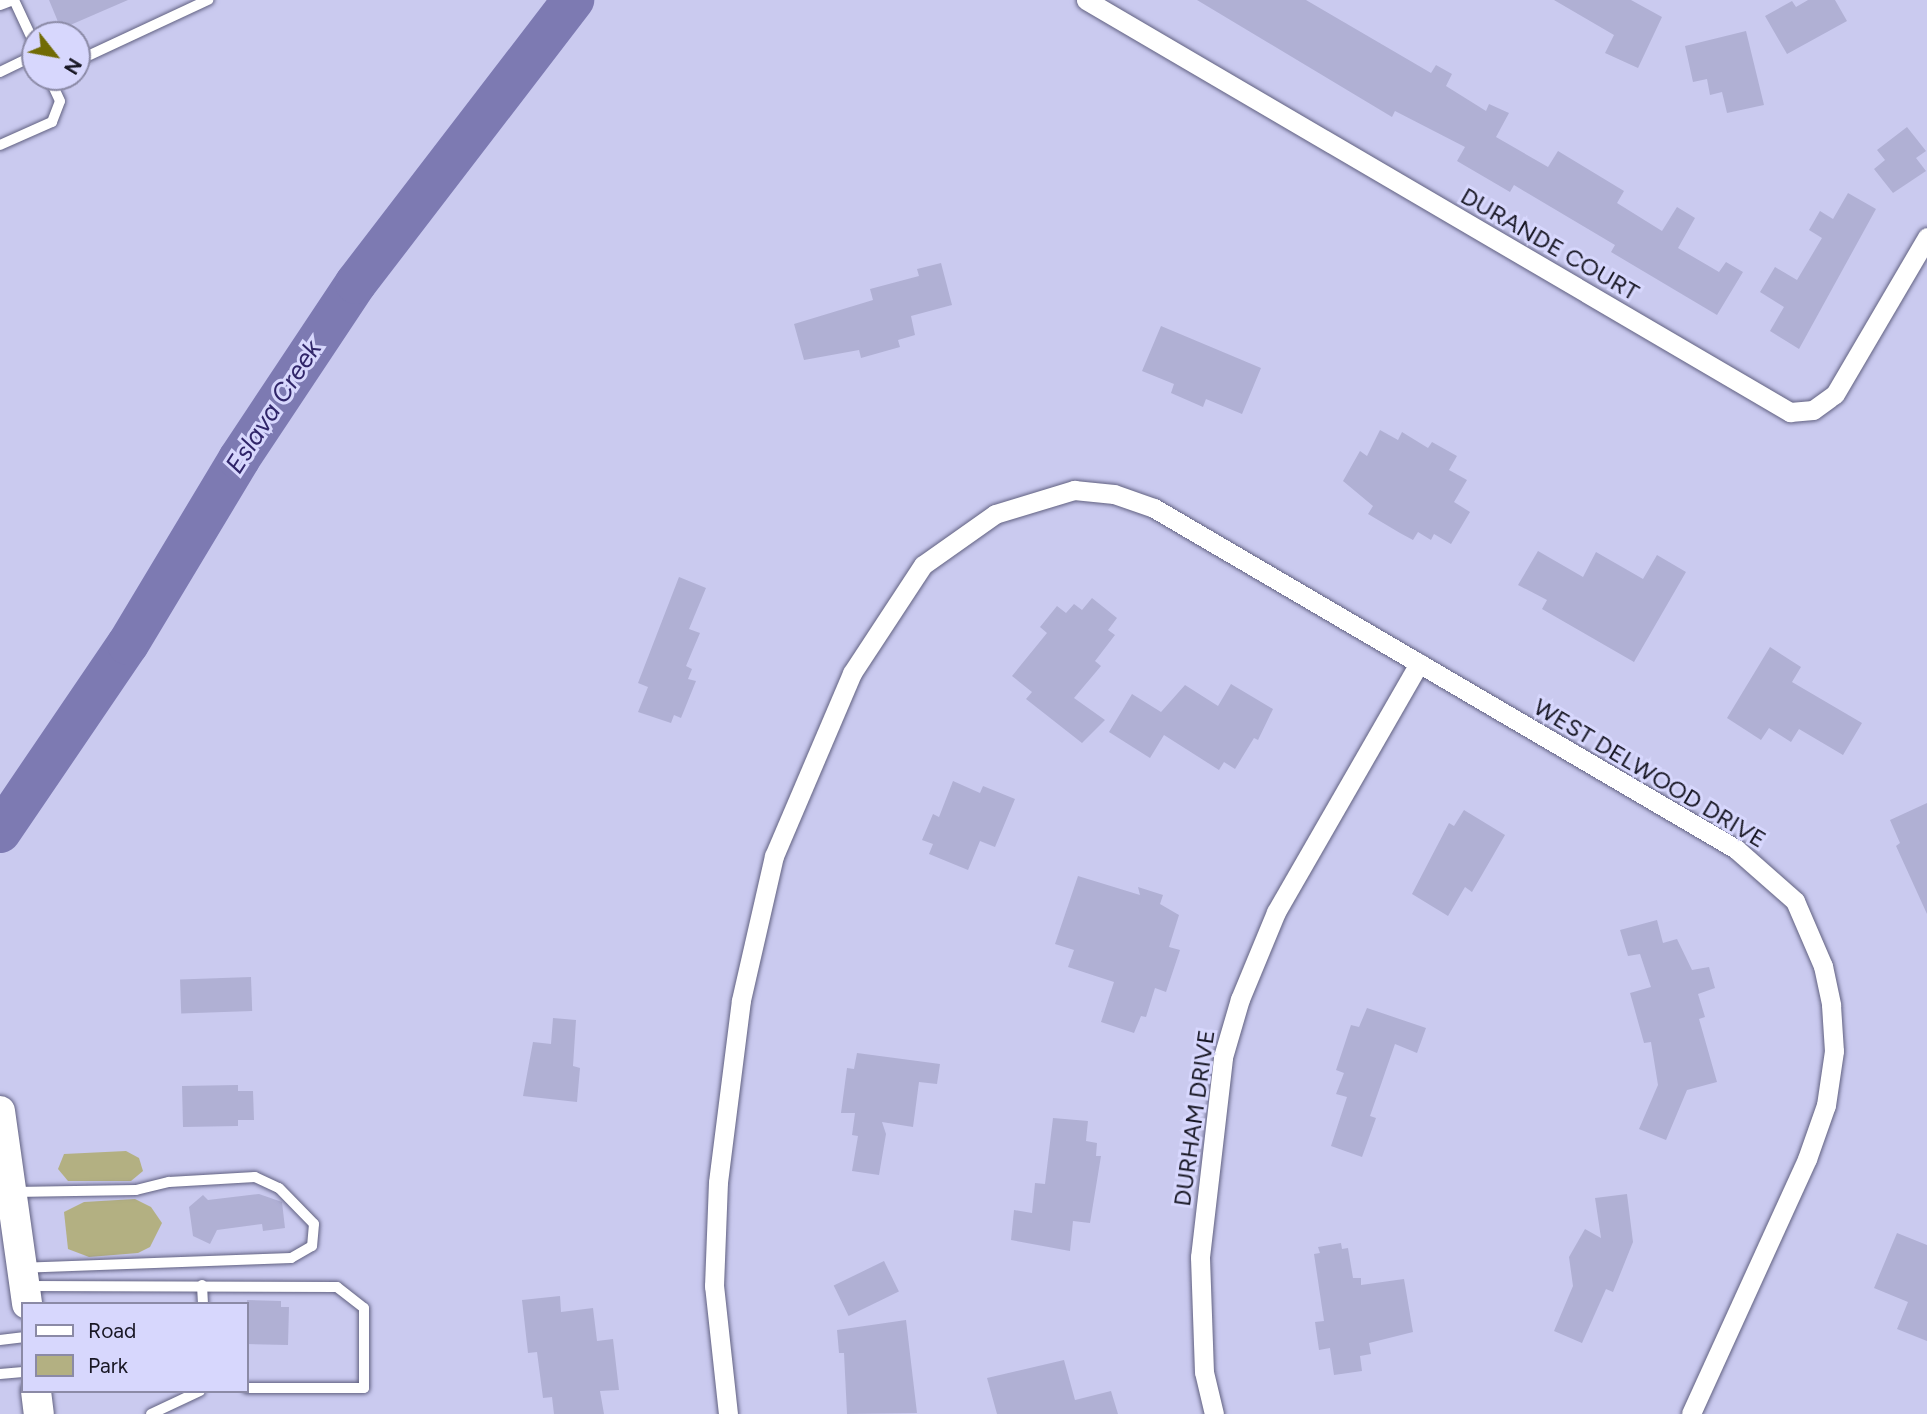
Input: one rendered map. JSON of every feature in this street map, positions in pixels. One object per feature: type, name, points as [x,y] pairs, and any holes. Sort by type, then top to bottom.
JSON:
[{"type":"main road","points":[[0,1111],[25,1286]]},
{"type":"main road","points":[[37,1393],[39,1414]]},
{"type":"street","name":"DURANDE COURT","points":[[1086,0],[1790,412],[1813,410],[1835,394],[1927,237]]},
{"type":"street","name":"WEST DELWOOD DRIVE","points":[[728,1414],[714,1286],[722,1140],[741,1000],[774,856],[800,787],[852,673],[923,565],[995,514],[1032,499],[1074,490],[1114,494],[1154,508],[1736,849],[1795,901],[1823,966],[1832,1005],[1834,1051],[1826,1105],[1807,1159],[1691,1414]]},
{"type":"street","name":"DURHAM DRIVE","points":[[1214,1414],[1204,1372],[1200,1257],[1223,1057],[1240,999],[1276,912],[1419,663]]},
{"type":"lane","points":[[0,5],[13,0],[23,21]]},
{"type":"lane","points":[[91,54],[208,0]]},
{"type":"lane","points":[[0,72],[21,62]]},
{"type":"lane","points":[[0,145],[52,122],[60,101],[55,91]]},
{"type":"lane","points":[[13,1192],[136,1190],[169,1182],[255,1177],[278,1188],[314,1224],[312,1246],[290,1258],[25,1286]]},
{"type":"lane","points":[[202,1285],[203,1302]]},
{"type":"lane","points":[[25,1286],[337,1287],[351,1293],[365,1308],[364,1388],[248,1388]]},
{"type":"lane","points":[[0,1339],[21,1337]]},
{"type":"lane","points":[[0,1374],[21,1372]]},
{"type":"lane","points":[[150,1414],[196,1393]]},
{"type":"green space","points":[[126,1151],[139,1158],[143,1171],[131,1181],[68,1181],[58,1169],[64,1154]]},
{"type":"green space","points":[[135,1199],[151,1207],[162,1223],[150,1247],[138,1253],[89,1257],[68,1249],[64,1212],[84,1202]]},
{"type":"building","points":[[49,0],[128,0],[79,21],[58,21]]},
{"type":"building","points":[[1197,0],[1306,0],[1431,73],[1436,65],[1452,74],[1446,86],[1486,111],[1489,104],[1509,113],[1496,137],[1548,167],[1558,151],[1624,191],[1617,203],[1662,231],[1677,207],[1695,218],[1678,248],[1719,272],[1726,262],[1743,272],[1717,315],[1611,252],[1615,245],[1514,185],[1510,192],[1457,161],[1465,147],[1395,111],[1392,117]]},
{"type":"building","points":[[1554,0],[1631,0],[1662,17],[1638,68],[1605,53],[1614,35]]},
{"type":"building","points":[[1808,0],[1835,0],[1847,21],[1787,54],[1765,16],[1792,1],[1796,7]]},
{"type":"building","points":[[1746,31],[1764,105],[1727,113],[1722,92],[1710,95],[1707,79],[1693,82],[1685,46]]},
{"type":"building","points":[[1907,127],[1926,151],[1916,158],[1926,171],[1893,193],[1874,169],[1885,160],[1877,150]]},
{"type":"building","points":[[1848,193],[1876,209],[1799,349],[1770,331],[1784,307],[1760,292],[1775,267],[1797,280],[1822,238],[1809,230],[1820,211],[1833,219]]},
{"type":"building","points":[[941,263],[952,305],[911,316],[915,335],[898,340],[900,347],[861,358],[859,350],[804,360],[794,324],[873,300],[870,289],[919,276],[917,269]]},
{"type":"building","points":[[1161,326],[1261,368],[1242,414],[1206,399],[1203,407],[1171,393],[1174,384],[1142,371]]},
{"type":"building","points":[[1380,430],[1398,440],[1402,432],[1428,448],[1432,442],[1457,456],[1449,470],[1467,480],[1454,502],[1470,512],[1451,544],[1434,534],[1431,540],[1418,532],[1413,540],[1400,533],[1368,514],[1373,506],[1343,481],[1360,451],[1367,456]]},
{"type":"building","points":[[1538,551],[1583,577],[1596,552],[1643,579],[1657,555],[1686,572],[1634,662],[1542,609],[1547,600],[1518,585]]},
{"type":"building","points":[[679,577],[706,588],[689,629],[700,633],[686,666],[692,669],[688,679],[696,681],[681,718],[674,715],[671,723],[638,712],[648,687],[638,683]]},
{"type":"building","points":[[1092,598],[1117,618],[1108,630],[1115,635],[1095,661],[1101,666],[1074,698],[1105,720],[1082,743],[1026,699],[1032,692],[1012,676],[1047,633],[1040,627],[1057,606],[1066,613],[1074,604],[1082,610]]},
{"type":"building","points":[[1770,647],[1801,667],[1792,682],[1862,723],[1843,755],[1799,729],[1791,742],[1769,728],[1761,740],[1727,718]]},
{"type":"building","points":[[1231,684],[1273,709],[1258,740],[1254,738],[1235,769],[1224,762],[1219,770],[1164,735],[1150,758],[1109,732],[1132,694],[1161,712],[1185,685],[1218,706]]},
{"type":"building","points":[[953,781],[980,793],[983,786],[1015,799],[995,847],[980,841],[968,870],[929,854],[933,844],[922,840],[933,814],[939,817]]},
{"type":"building","points":[[1927,803],[1927,914],[1896,846],[1900,843],[1890,820]]},
{"type":"building","points":[[1464,810],[1505,835],[1472,892],[1465,887],[1448,916],[1412,894],[1449,823],[1454,826]]},
{"type":"building","points":[[1078,876],[1140,895],[1138,887],[1163,895],[1160,904],[1179,915],[1169,947],[1180,950],[1166,992],[1155,988],[1146,1017],[1141,1016],[1134,1033],[1101,1022],[1114,982],[1068,967],[1074,950],[1055,944]]},
{"type":"building","points":[[1657,920],[1663,943],[1677,939],[1692,970],[1709,967],[1715,988],[1698,994],[1705,1017],[1699,1019],[1717,1082],[1687,1090],[1666,1140],[1639,1129],[1658,1085],[1651,1042],[1644,1043],[1630,993],[1651,987],[1640,954],[1628,956],[1620,930]]},
{"type":"building","points":[[251,977],[252,1011],[181,1013],[180,979]]},
{"type":"building","points":[[1367,1008],[1426,1028],[1417,1053],[1395,1044],[1370,1116],[1376,1118],[1362,1157],[1331,1146],[1347,1097],[1336,1094],[1344,1073],[1336,1070],[1351,1025],[1359,1027]]},
{"type":"building","points":[[553,1018],[576,1020],[573,1066],[580,1068],[577,1102],[523,1096],[533,1042],[551,1044]]},
{"type":"building","points":[[857,1053],[940,1064],[937,1084],[919,1082],[913,1127],[882,1122],[886,1134],[879,1175],[852,1171],[858,1136],[852,1135],[855,1113],[841,1113],[847,1068],[854,1069]]},
{"type":"building","points":[[238,1085],[238,1091],[253,1091],[254,1120],[238,1120],[238,1126],[183,1127],[182,1086]]},
{"type":"building","points":[[1053,1118],[1088,1121],[1086,1141],[1097,1143],[1096,1156],[1101,1156],[1090,1223],[1073,1221],[1070,1251],[1011,1240],[1014,1210],[1032,1213],[1035,1183],[1045,1184]]},
{"type":"building","points":[[259,1194],[282,1202],[285,1228],[263,1231],[262,1224],[217,1230],[210,1244],[193,1236],[189,1207],[203,1195],[208,1200]]},
{"type":"building","points":[[1627,1194],[1633,1242],[1613,1292],[1606,1289],[1582,1343],[1554,1331],[1573,1286],[1569,1257],[1585,1229],[1601,1238],[1595,1198]]},
{"type":"building","points":[[1897,1233],[1927,1245],[1927,1341],[1897,1329],[1908,1302],[1874,1288]]},
{"type":"building","points":[[1341,1243],[1342,1249],[1348,1248],[1353,1278],[1361,1278],[1361,1285],[1404,1279],[1413,1332],[1369,1343],[1371,1354],[1360,1356],[1362,1371],[1334,1375],[1330,1348],[1319,1350],[1315,1322],[1324,1321],[1314,1254],[1320,1253],[1318,1247]]},
{"type":"building","points":[[884,1261],[899,1292],[849,1316],[834,1286]]},
{"type":"building","points":[[560,1296],[561,1312],[593,1308],[597,1341],[613,1339],[619,1390],[600,1391],[604,1414],[554,1414],[552,1397],[543,1398],[537,1352],[528,1353],[522,1300]]},
{"type":"building","points":[[281,1301],[281,1307],[289,1307],[288,1345],[248,1344],[247,1302]]},
{"type":"building","points":[[906,1320],[917,1413],[847,1414],[844,1353],[839,1353],[837,1330]]},
{"type":"building","points":[[1064,1360],[1075,1400],[1111,1391],[1118,1414],[997,1414],[987,1378]]},
{"type":"waterway","name":"Eslava Creek","points":[[0,832],[128,644],[239,459],[356,283],[573,0]]}]
